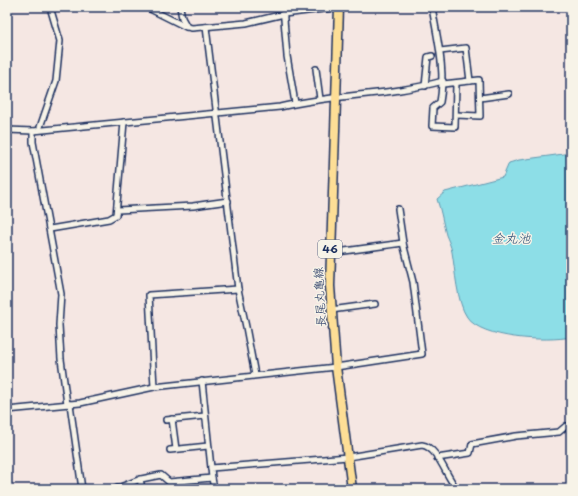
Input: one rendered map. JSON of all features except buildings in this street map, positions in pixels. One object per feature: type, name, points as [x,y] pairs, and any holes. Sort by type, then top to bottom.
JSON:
[{"type":"main road","name":"長尾丸亀線","points":[[339,7],[337,97],[330,253],[331,310],[336,367],[352,489]]},
{"type":"street","points":[[50,7],[60,41],[56,81],[33,142],[61,294],[59,325],[61,359],[82,489]]},
{"type":"street","points":[[146,7],[187,27],[206,27],[246,23],[284,14],[339,7]]},
{"type":"street","points":[[180,7],[182,18],[187,27]]},
{"type":"street","points":[[283,7],[287,56],[295,103]]},
{"type":"street","points":[[432,7],[440,51],[443,83],[440,102],[433,108],[432,126],[455,127],[456,83]]},
{"type":"street","points":[[206,27],[238,289],[254,375]]},
{"type":"street","points":[[440,51],[466,48],[470,81]]},
{"type":"street","points":[[425,86],[428,57],[432,56]]},
{"type":"street","points":[[316,69],[320,99]]},
{"type":"street","points":[[7,130],[36,131],[280,107],[320,99],[411,89],[443,83],[479,80],[480,116],[456,115]]},
{"type":"street","points":[[480,98],[509,94]]},
{"type":"street","points":[[50,229],[109,219],[116,215],[118,210],[124,122]]},
{"type":"street","points":[[118,210],[193,206],[228,201]]},
{"type":"street","points":[[7,410],[69,404],[154,387],[336,367],[422,354],[414,282],[403,243],[398,209]]},
{"type":"street","points":[[330,253],[403,243]]},
{"type":"street","points":[[154,387],[149,295],[238,289]]},
{"type":"street","points":[[331,310],[375,304]]},
{"type":"street","points":[[202,381],[208,446],[214,489]]},
{"type":"street","points":[[166,420],[205,416]]},
{"type":"street","points":[[172,420],[176,449]]},
{"type":"street","points":[[437,458],[470,453],[472,444],[516,436],[559,432],[566,426],[571,426]]},
{"type":"street","points":[[211,468],[348,457],[422,445],[430,448],[447,476],[457,489]]},
{"type":"street","points":[[170,450],[208,446]]},
{"type":"street","points":[[115,489],[140,479],[161,475],[169,482],[212,478]]},
{"type":"street","points":[[140,479],[142,489]]},
{"type":"water","name":"金丸池","points":[[571,153],[571,337],[531,339],[486,330],[475,324],[467,317],[461,303],[452,250],[446,235],[437,199],[445,192],[503,177],[509,163],[519,160]]}]
